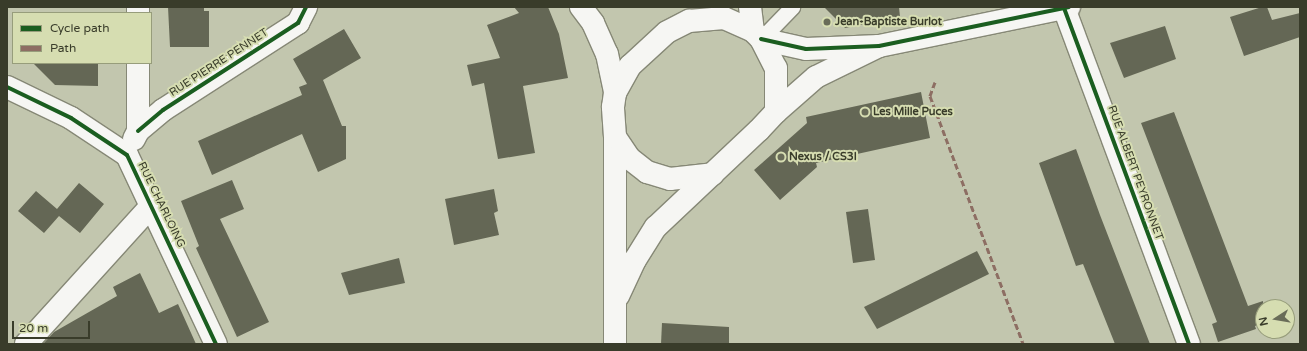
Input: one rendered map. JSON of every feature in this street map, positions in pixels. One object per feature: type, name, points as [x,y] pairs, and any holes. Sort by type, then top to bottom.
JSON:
[{"type":"street","name":"RUE PIERRE PENNET","points":[[138,131],[163,110],[298,23],[306,7]]},
{"type":"street","points":[[581,7],[593,23],[607,54],[615,93],[613,108],[615,137],[615,344]]},
{"type":"street","points":[[750,7],[757,35],[776,68],[776,112]]},
{"type":"street","points":[[615,93],[630,66],[667,32],[689,21],[724,18],[757,35],[806,49],[879,46],[1066,8]]},
{"type":"street","name":"RUE ALBERT PEYRONNET","points":[[1066,8],[1189,344]]},
{"type":"street","points":[[616,300],[635,260],[656,227],[776,112],[816,77],[879,46]]},
{"type":"street","points":[[127,155],[138,131],[138,64]]},
{"type":"street","name":"RUE CHARLOING","points":[[7,87],[71,118],[127,155],[152,205],[216,344]]},
{"type":"street","points":[[615,137],[629,158],[648,172],[670,179],[713,174]]},
{"type":"street","points":[[26,344],[152,205]]},
{"type":"lane","points":[[757,35],[792,7]]},
{"type":"building","points":[[168,7],[204,7],[204,11],[209,11],[209,47],[170,47]]},
{"type":"building","points":[[514,7],[548,7],[559,34],[568,78],[523,86],[535,153],[498,159],[484,83],[472,86],[467,65],[500,58],[487,25],[519,13]]},
{"type":"building","points":[[824,7],[899,7],[900,17],[845,28]]},
{"type":"building","points":[[1262,7],[1267,7],[1272,20],[1300,13],[1300,37],[1244,56],[1230,17]]},
{"type":"building","points":[[1165,26],[1176,59],[1124,78],[1110,43]]},
{"type":"building","points":[[344,29],[361,58],[323,80],[342,126],[346,126],[346,159],[318,172],[302,134],[212,175],[198,141],[302,95],[299,87],[307,84],[293,59]]},
{"type":"building","points":[[34,64],[98,64],[98,86],[55,85]]},
{"type":"building","points":[[921,92],[930,138],[816,163],[817,167],[780,200],[754,170],[807,123],[806,117]]},
{"type":"building","points":[[1174,112],[1248,306],[1255,304],[1255,329],[1218,342],[1212,324],[1217,322],[1141,123]]},
{"type":"building","points":[[1076,149],[1150,344],[1115,344],[1083,264],[1076,266],[1039,163]]},
{"type":"building","points":[[232,180],[244,209],[220,219],[269,322],[237,337],[196,248],[199,246],[181,201]]},
{"type":"building","points":[[79,183],[104,204],[80,233],[59,216],[44,233],[18,211],[36,191],[57,209]]},
{"type":"building","points":[[494,189],[498,211],[494,213],[499,235],[454,245],[445,199]]},
{"type":"building","points":[[868,209],[875,260],[853,263],[846,212]]},
{"type":"building","points":[[977,251],[989,274],[877,329],[864,307]]},
{"type":"building","points":[[399,258],[405,283],[349,295],[341,273]]},
{"type":"building","points":[[140,273],[159,313],[178,304],[196,344],[43,344],[54,332],[117,296],[113,287]]},
{"type":"building","points":[[662,323],[729,327],[729,344],[661,344]]},
{"type":"marked path","points":[[935,82],[930,96],[1023,344]]},
{"type":"cycle path","points":[[138,131],[163,110],[298,23],[306,7]]},
{"type":"cycle path","points":[[761,39],[806,49],[879,46],[1069,7]]},
{"type":"cycle path","points":[[1064,8],[1189,344]]},
{"type":"cycle path","points":[[7,87],[71,118],[127,155],[216,344]]},
{"type":"place","name":"Jean-Baptiste Burlot","points":[[827,22]]},
{"type":"place","name":"Les Mille Puces","points":[[865,112]]},
{"type":"place","name":"Nexus / CS3I","points":[[781,157]]}]
